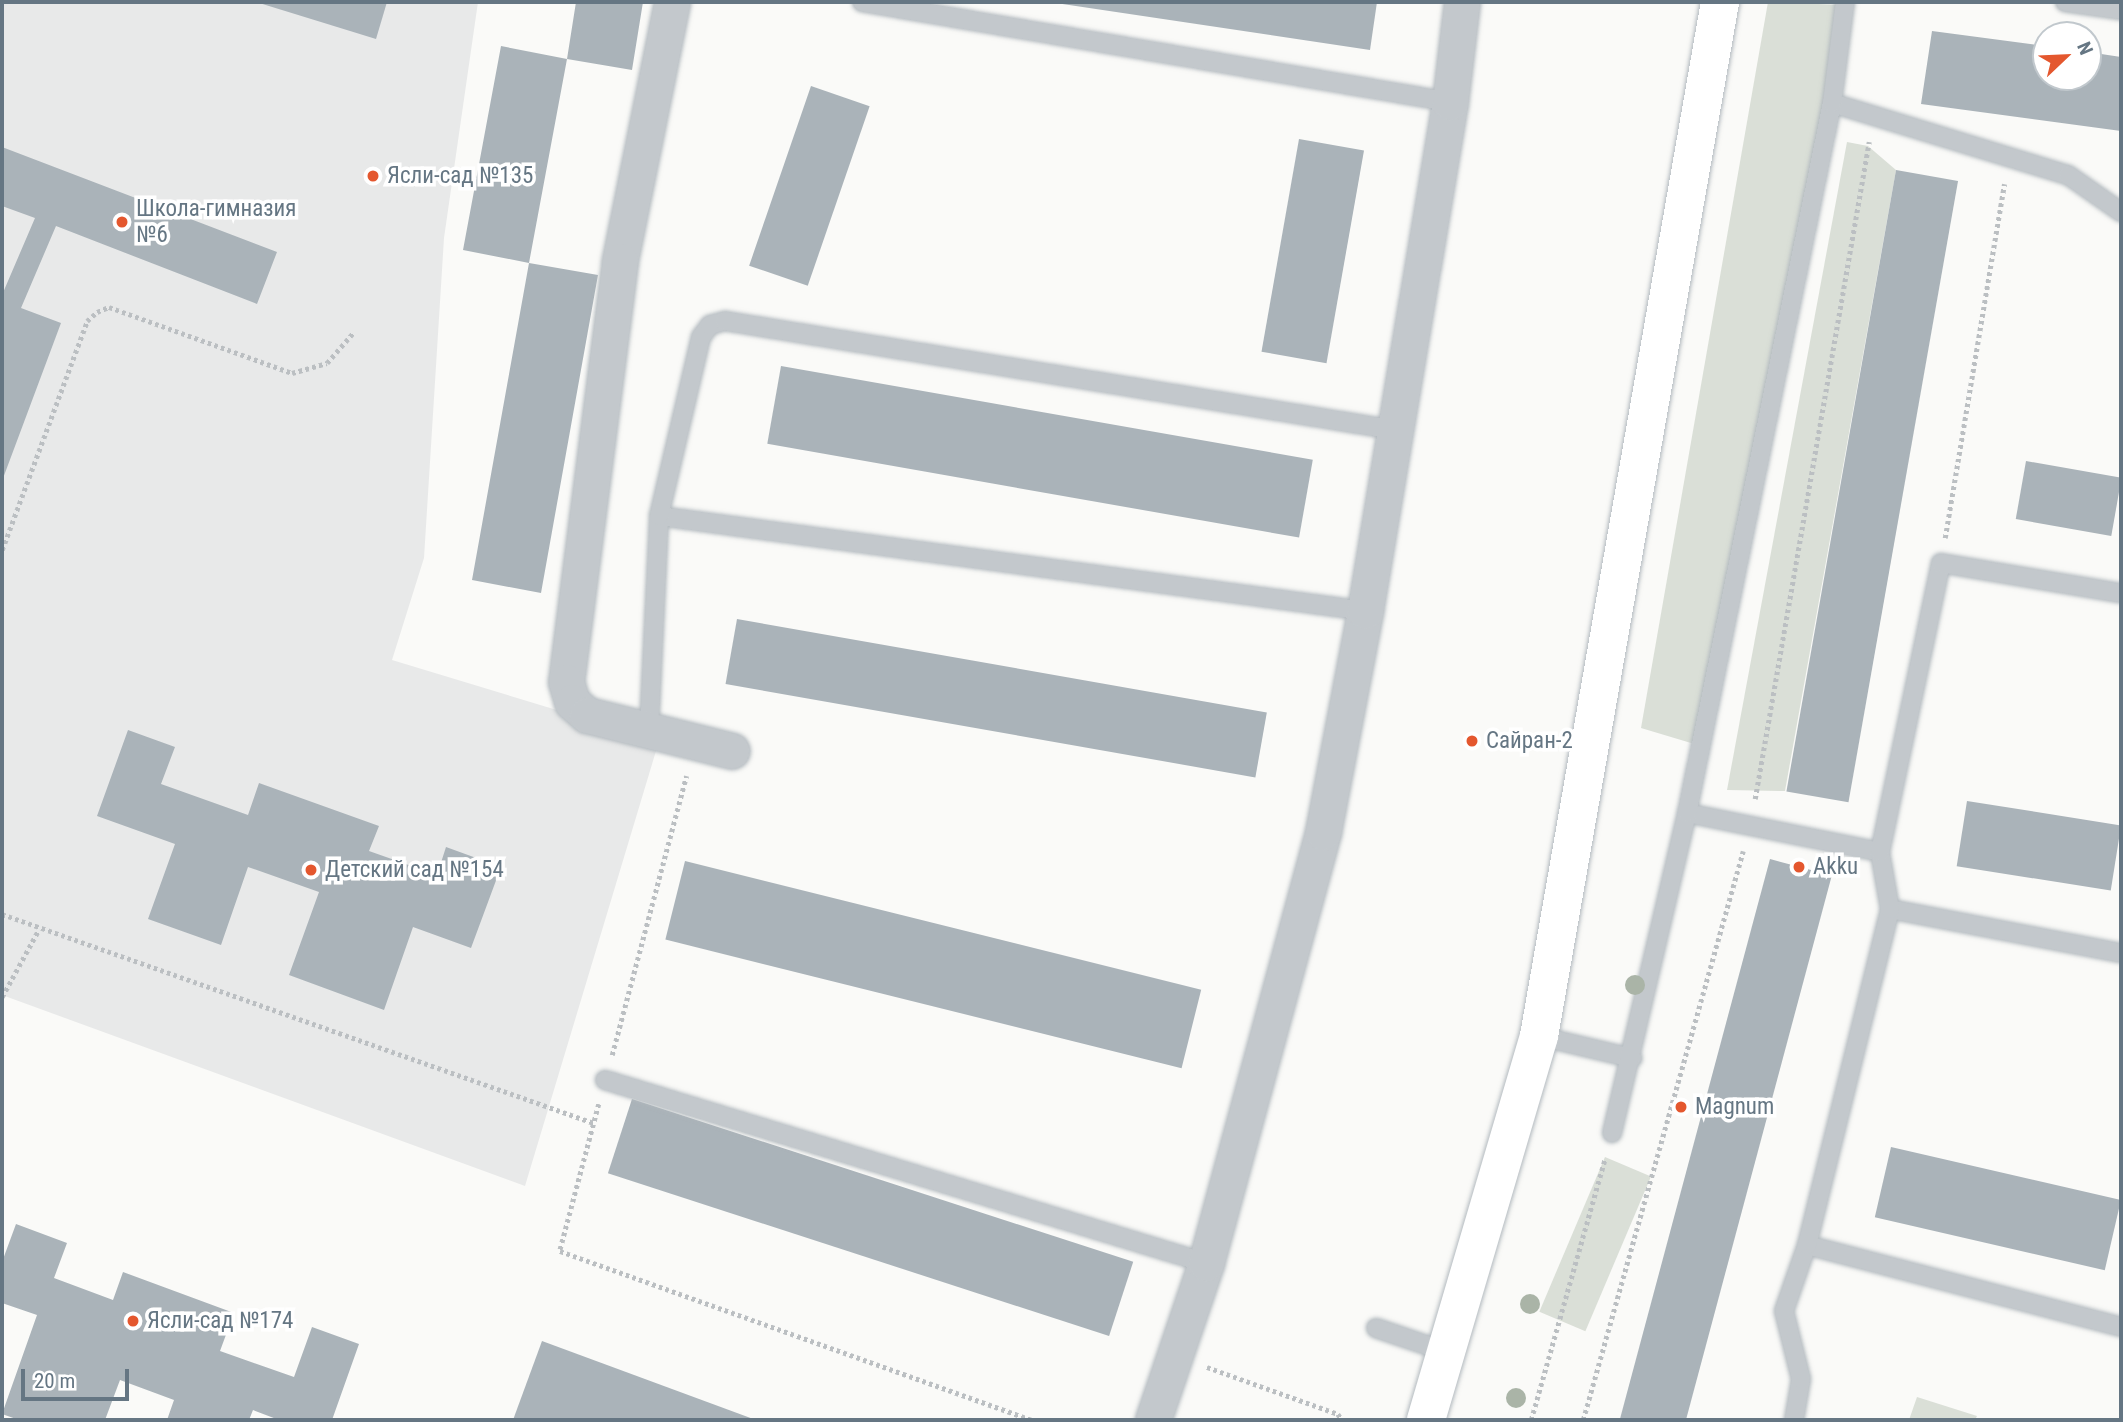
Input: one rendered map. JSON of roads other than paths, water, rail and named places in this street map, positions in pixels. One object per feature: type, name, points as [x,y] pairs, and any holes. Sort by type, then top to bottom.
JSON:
[{"type":"main road","points":[[1426,1420],[1539,1036],[1720,2]]},
{"type":"street","points":[[672,2],[620,261],[566,682],[572,702],[587,715],[732,751]]},
{"type":"street","points":[[1153,1420],[1206,1263],[1323,832],[1365,611],[1450,102],[1462,2]]},
{"type":"lane","points":[[862,2],[1450,102]]},
{"type":"lane","points":[[1612,1133],[1632,1058],[1687,813],[1832,103],[1845,2]]},
{"type":"lane","points":[[2065,2],[2121,10]]},
{"type":"lane","points":[[1832,103],[2068,175],[2121,212]]},
{"type":"lane","points":[[649,730],[659,516],[701,337],[710,326],[725,321],[1395,430]]},
{"type":"lane","points":[[659,516],[1365,611]]},
{"type":"lane","points":[[1794,1420],[1801,1379],[1784,1311],[1807,1245],[1890,909],[1880,852],[1941,563],[2121,593]]},
{"type":"lane","points":[[1687,813],[1880,852]]},
{"type":"lane","points":[[1890,909],[2121,953]]},
{"type":"lane","points":[[1539,1036],[1632,1058]]},
{"type":"lane","points":[[606,1080],[1206,1263]]},
{"type":"lane","points":[[1807,1245],[2121,1327]]},
{"type":"lane","points":[[1376,1328],[1447,1352]]},
{"type":"place","name":"Ясли-сад №135","points":[[373,176]]},
{"type":"place","name":"Школа-гимназия №6","points":[[122,222]]},
{"type":"place","name":"Сайран-2","points":[[1472,741]]},
{"type":"place","name":"Akku","points":[[1799,867]]},
{"type":"place","name":"Детский сад №154","points":[[311,870]]},
{"type":"place","name":"Magnum","points":[[1681,1107]]},
{"type":"place","name":"Ясли-сад №174","points":[[133,1321]]}]
